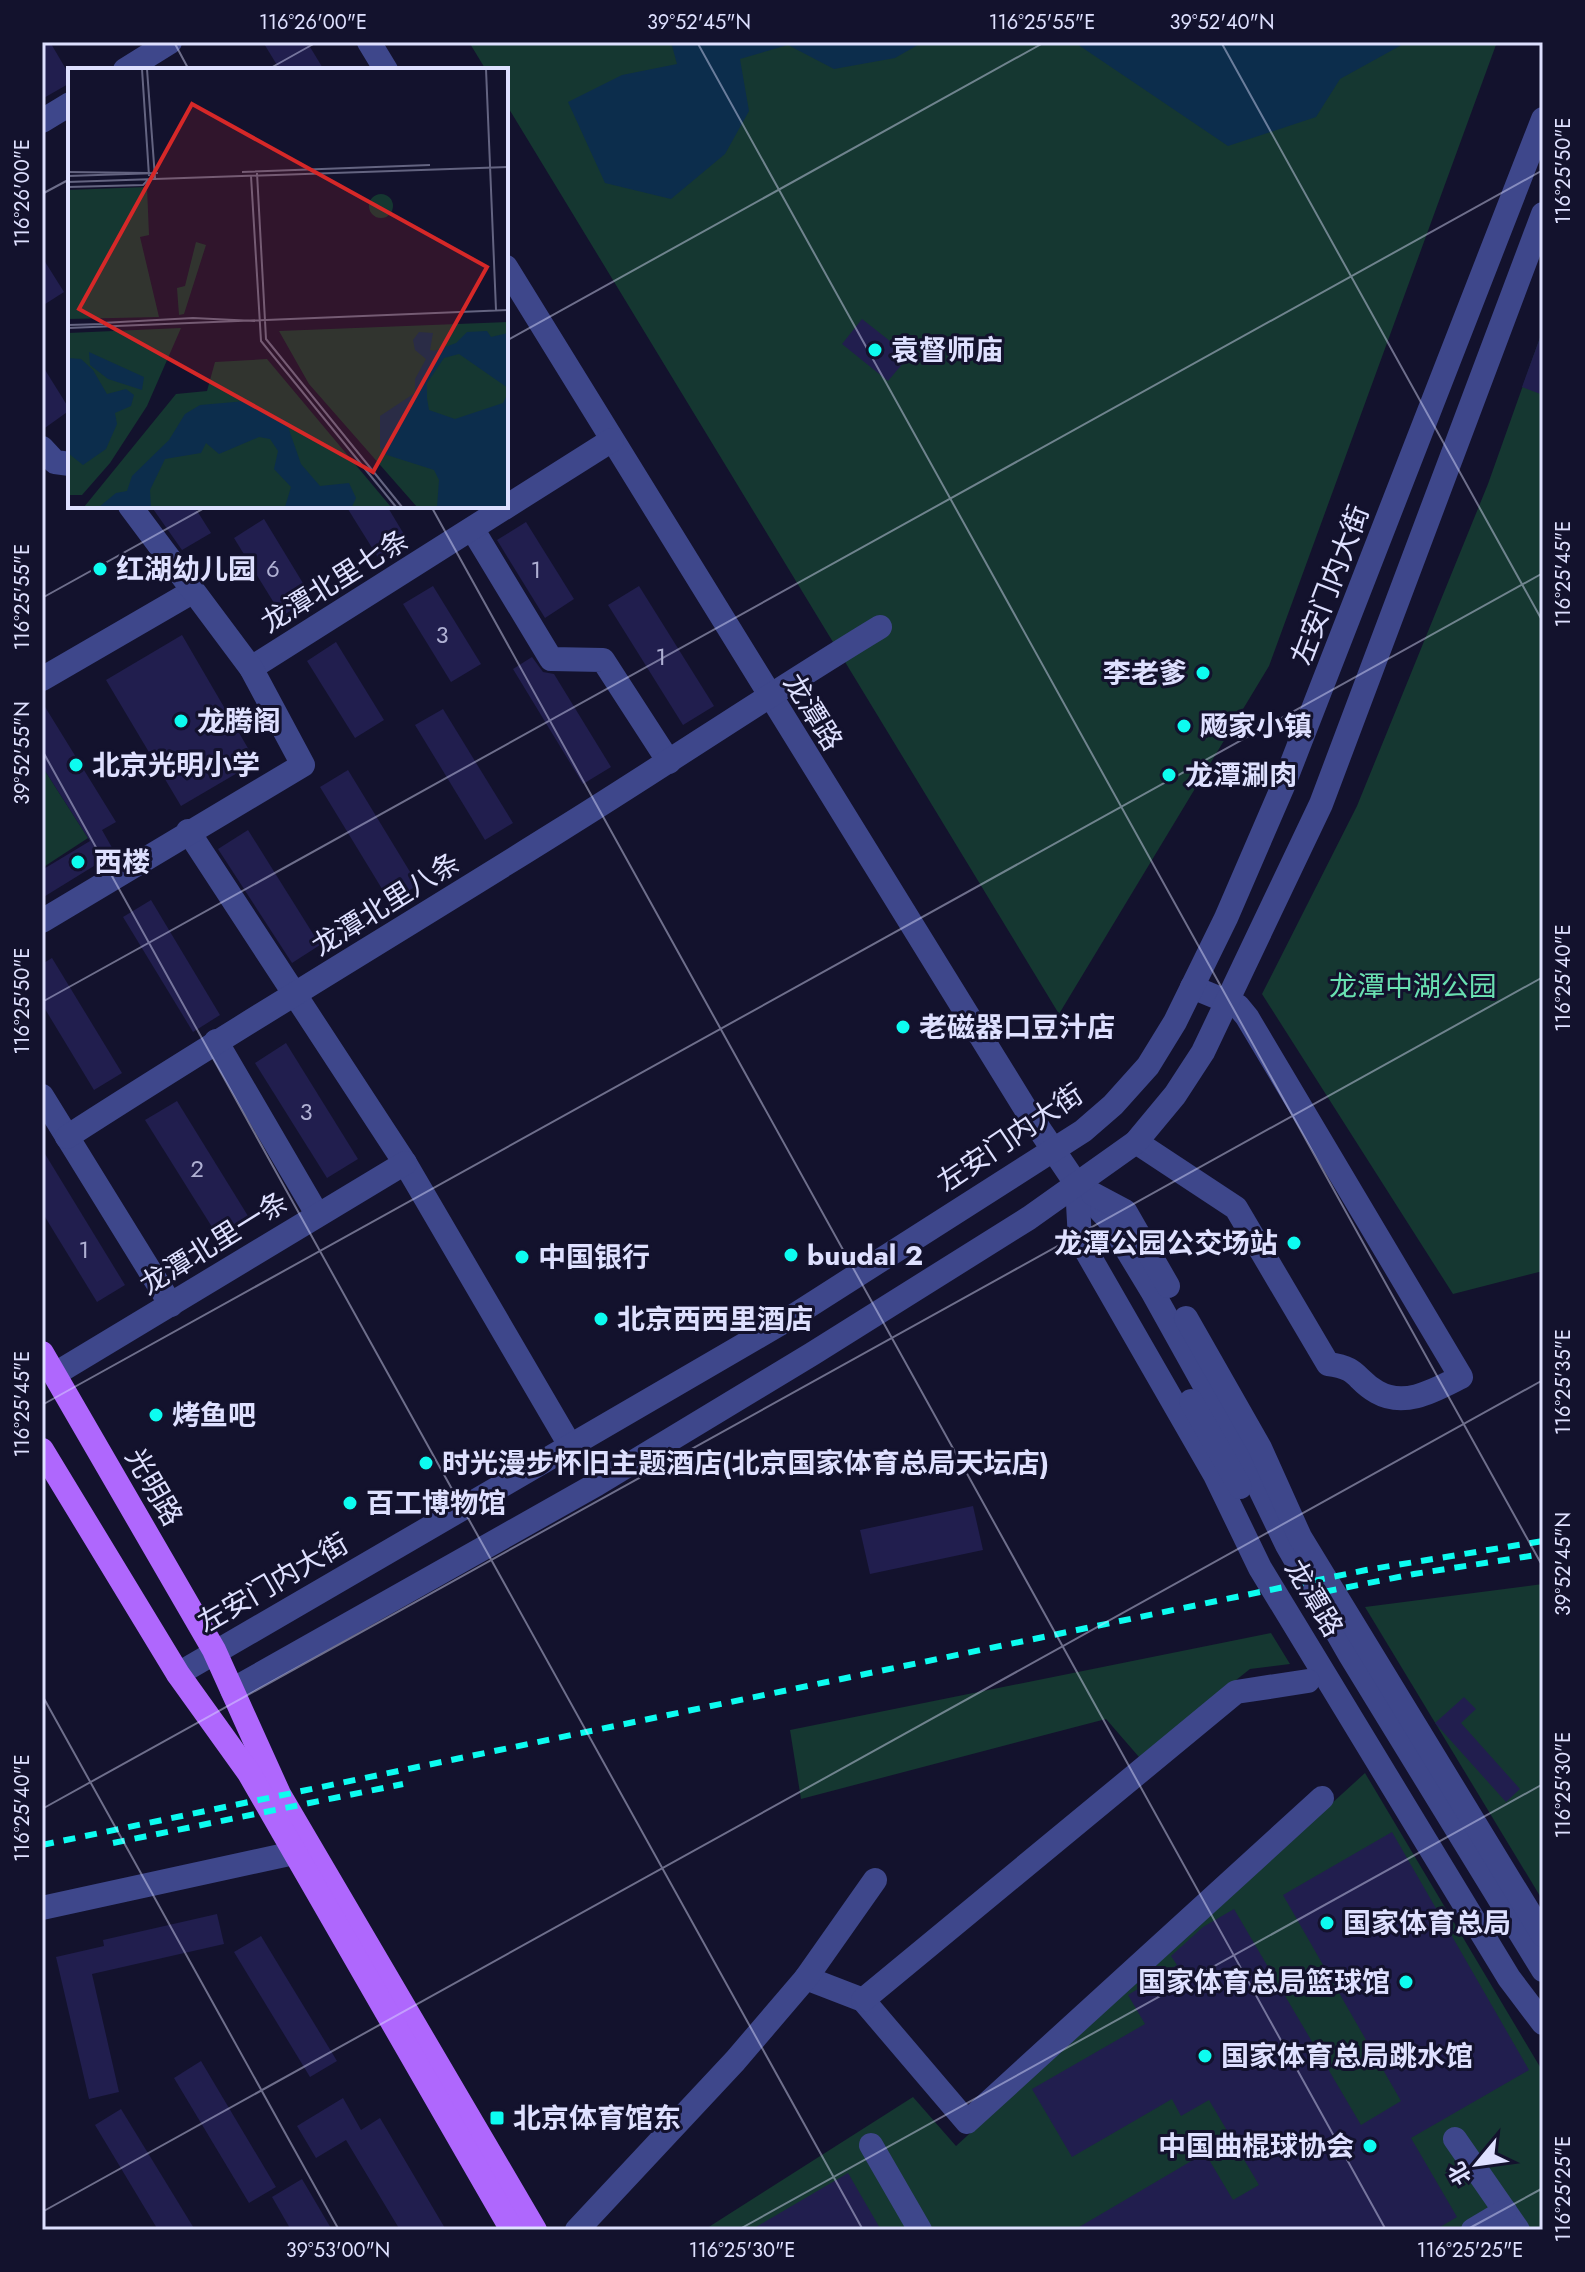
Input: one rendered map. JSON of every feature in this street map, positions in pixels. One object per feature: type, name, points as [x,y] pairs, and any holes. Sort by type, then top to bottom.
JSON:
[{"type":"main road","name":"光明路","points":[[42,1353],[214,1650],[279,1794],[535,2230]]},
{"type":"main road","points":[[43,1453],[178,1674],[249,1773],[512,2230]]},
{"type":"street","points":[[128,68],[170,42]]},
{"type":"street","points":[[369,42],[385,68]]},
{"type":"street","points":[[42,121],[68,105]]},
{"type":"street","name":"左安门内大街","points":[[178,1674],[214,1650],[571,1447],[790,1318],[1083,1131],[1113,1105],[1148,1066],[1226,918],[1283,786],[1543,119]]},
{"type":"street","points":[[232,1690],[611,1476],[812,1354],[1077,1185],[1136,1142],[1175,1095],[1203,1052],[1225,999],[1321,804],[1543,214]]},
{"type":"street","name":"龙潭路","points":[[508,270],[768,697],[1053,1150],[1077,1185],[1109,1220],[1145,1279],[1350,1655],[1543,1970]]},
{"type":"street","name":"龙潭北里七条","points":[[508,507],[612,440]]},
{"type":"street","points":[[42,921],[303,765],[251,668],[131,508]]},
{"type":"street","name":"龙潭北里七条","points":[[251,668],[507,508]]},
{"type":"street","points":[[473,530],[551,659],[603,660],[669,762]]},
{"type":"street","points":[[42,679],[192,592]]},
{"type":"street","name":"龙潭北里八条","points":[[67,1137],[880,627]]},
{"type":"street","points":[[188,831],[405,1163],[571,1447]]},
{"type":"street","points":[[1136,1142],[1236,1208],[1328,1364],[1348,1366],[1376,1392],[1403,1400],[1461,1377],[1247,1017],[1238,1006],[1192,987]]},
{"type":"street","points":[[216,1041],[317,1214]]},
{"type":"street","points":[[42,1096],[171,1305]]},
{"type":"street","name":"龙潭北里一条","points":[[55,1374],[405,1163]]},
{"type":"street","name":"龙潭路","points":[[1077,1185],[1125,1211],[1260,1448],[1300,1537],[1543,1935]]},
{"type":"street","name":"龙潭路","points":[[1077,1185],[1091,1233],[1230,1466],[1271,1549],[1323,1641],[1543,2003]]},
{"type":"street","name":"龙潭路","points":[[1077,1185],[1080,1240],[1215,1475],[1260,1568],[1509,1978],[1543,2023]]},
{"type":"street","points":[[863,2000],[1236,1692],[1308,1681]]},
{"type":"street","points":[[806,1978],[863,2000],[967,2122],[1322,1798]]},
{"type":"street","points":[[42,1908],[294,1853]]},
{"type":"street","points":[[577,2230],[735,2061],[806,1978],[875,1880]]},
{"type":"street","points":[[1455,2139],[1511,2220],[1473,2230]]},
{"type":"street","points":[[871,2145],[920,2230]]},
{"type":"green space","points":[[469,42],[1497,42],[1269,666],[1059,1014],[508,107],[508,68],[485,68]]},
{"type":"green space","name":"龙潭中湖公园","points":[[1543,329],[1543,1271],[1453,1294],[1262,994],[1357,806],[1488,484]]},
{"type":"green space","points":[[42,766],[88,838],[42,868]]},
{"type":"green space","points":[[1543,1584],[1543,1901],[1365,1607]]},
{"type":"green space","points":[[1271,1633],[1290,1664],[1250,1669],[1139,1757],[1106,1719],[801,1799],[790,1730]]},
{"type":"green space","name":"国家体育总局","points":[[1365,1773],[1543,2072],[1543,2230],[704,2230],[913,2097],[956,2146]]},
{"type":"water","points":[[671,42],[923,42],[895,58],[834,69],[788,45],[740,59],[749,111],[725,154],[671,199],[605,183],[568,102],[622,75],[677,64]]},
{"type":"water","points":[[1074,42],[1407,42],[1340,79],[1316,117],[1228,146]]},
{"type":"building","points":[[42,42],[50,42],[68,73],[68,84],[42,99]]},
{"type":"building","points":[[263,42],[307,42],[323,68],[279,68]]},
{"type":"building","points":[[42,257],[64,292],[42,306]]},
{"type":"building","name":"袁督师庙","points":[[862,319],[909,356],[888,381],[842,344]]},
{"type":"building","points":[[1543,336],[1543,395],[1522,387]]},
{"type":"building","points":[[42,365],[68,411],[42,430]]},
{"type":"building","points":[[152,508],[195,508],[211,533],[182,550]]},
{"type":"building","points":[[347,508],[388,508],[408,541],[379,559]]},
{"type":"building","points":[[264,519],[312,598],[282,616],[234,538]]},
{"type":"building","points":[[526,522],[574,599],[545,618],[497,540]]},
{"type":"building","points":[[433,586],[481,664],[451,682],[403,604]]},
{"type":"building","points":[[639,586],[714,706],[683,725],[608,605]]},
{"type":"building","name":"龙腾阁","points":[[182,635],[256,762],[181,806],[106,680]]},
{"type":"building","points":[[336,642],[384,720],[355,738],[307,661]]},
{"type":"building","points":[[532,657],[543,672],[554,674],[611,767],[583,784],[513,669]]},
{"type":"building","points":[[42,702],[116,822],[102,830],[115,853],[42,898],[42,870],[90,841],[42,766]]},
{"type":"building","points":[[443,709],[513,823],[485,840],[415,725]]},
{"type":"building","points":[[348,770],[418,885],[390,902],[320,787]]},
{"type":"building","points":[[248,830],[320,945],[292,963],[218,849]]},
{"type":"building","points":[[151,900],[220,1015],[193,1032],[123,917]]},
{"type":"building","points":[[52,958],[122,1073],[94,1090],[42,1004],[42,964]]},
{"type":"building","points":[[286,1043],[358,1159],[327,1178],[255,1063]]},
{"type":"building","points":[[177,1101],[248,1216],[217,1235],[145,1120]]},
{"type":"building","points":[[42,1149],[125,1285],[97,1302],[42,1212]]},
{"type":"building","points":[[973,1506],[983,1550],[870,1574],[860,1530]]},
{"type":"building","points":[[1464,1697],[1476,1709],[1461,1723],[1520,1789],[1506,1802],[1435,1723]]},
{"type":"building","points":[[1392,1832],[1529,2070],[1411,2138],[1457,2217],[1435,2230],[1074,2230],[1205,2153],[1233,2200],[1259,2185],[1209,2100],[1181,2116],[1172,2099],[1072,2157],[1032,2089],[1145,2024],[1128,1995],[1177,1965],[1171,1956],[1203,1927],[1234,1909],[1361,2125],[1401,2101],[1283,1895]]},
{"type":"building","points":[[217,1914],[224,1944],[92,1974],[119,2092],[89,2099],[56,1957],[104,1946],[103,1940]]},
{"type":"building","points":[[261,1936],[337,2061],[310,2077],[234,1952]]},
{"type":"building","points":[[201,2061],[276,2187],[249,2203],[174,2078]]},
{"type":"building","points":[[343,2098],[361,2130],[380,2118],[446,2230],[400,2230],[346,2140],[316,2158],[297,2126]]},
{"type":"building","points":[[121,2109],[195,2230],[158,2230],[95,2125]]},
{"type":"building","points":[[848,2173],[881,2230],[751,2230]]},
{"type":"building","points":[[302,2179],[332,2230],[291,2230],[272,2197]]},
{"type":"railway","points":[[42,1845],[1366,1570],[1543,1541]]},
{"type":"railway","points":[[1303,1596],[1414,1574],[1543,1554]]},
{"type":"railway","points":[[113,1843],[403,1784]]},
{"type":"place","name":"袁督师庙","points":[[875,350]]},
{"type":"place","name":"红湖幼儿园","points":[[100,569]]},
{"type":"place","name":"李老爹","points":[[1203,673]]},
{"type":"place","name":"龙腾阁","points":[[181,721]]},
{"type":"place","name":"飏家小镇","points":[[1184,726]]},
{"type":"place","name":"北京光明小学","points":[[76,765]]},
{"type":"place","name":"龙潭涮肉","points":[[1169,775]]},
{"type":"place","name":"西楼","points":[[78,862]]},
{"type":"place","name":"老磁器口豆汁店","points":[[903,1027]]},
{"type":"place","name":"龙潭公园公交场站","points":[[1294,1243]]},
{"type":"place","name":"buudal 2","points":[[791,1255]]},
{"type":"place","name":"中国银行","points":[[522,1257]]},
{"type":"place","name":"北京西西里酒店","points":[[601,1319]]},
{"type":"place","name":"烤鱼吧","points":[[156,1415]]},
{"type":"place","name":"时光漫步怀旧主题酒店(北京国家体育总局天坛店)","points":[[426,1463]]},
{"type":"place","name":"百工博物馆","points":[[350,1503]]},
{"type":"place","name":"国家体育总局","points":[[1327,1923]]},
{"type":"place","name":"国家体育总局篮球馆","points":[[1406,1982]]},
{"type":"place","name":"国家体育总局跳水馆","points":[[1205,2056]]},
{"type":"place","name":"北京体育馆东","points":[[497,2118]]},
{"type":"place","name":"中国曲棍球协会","points":[[1370,2146]]}]
